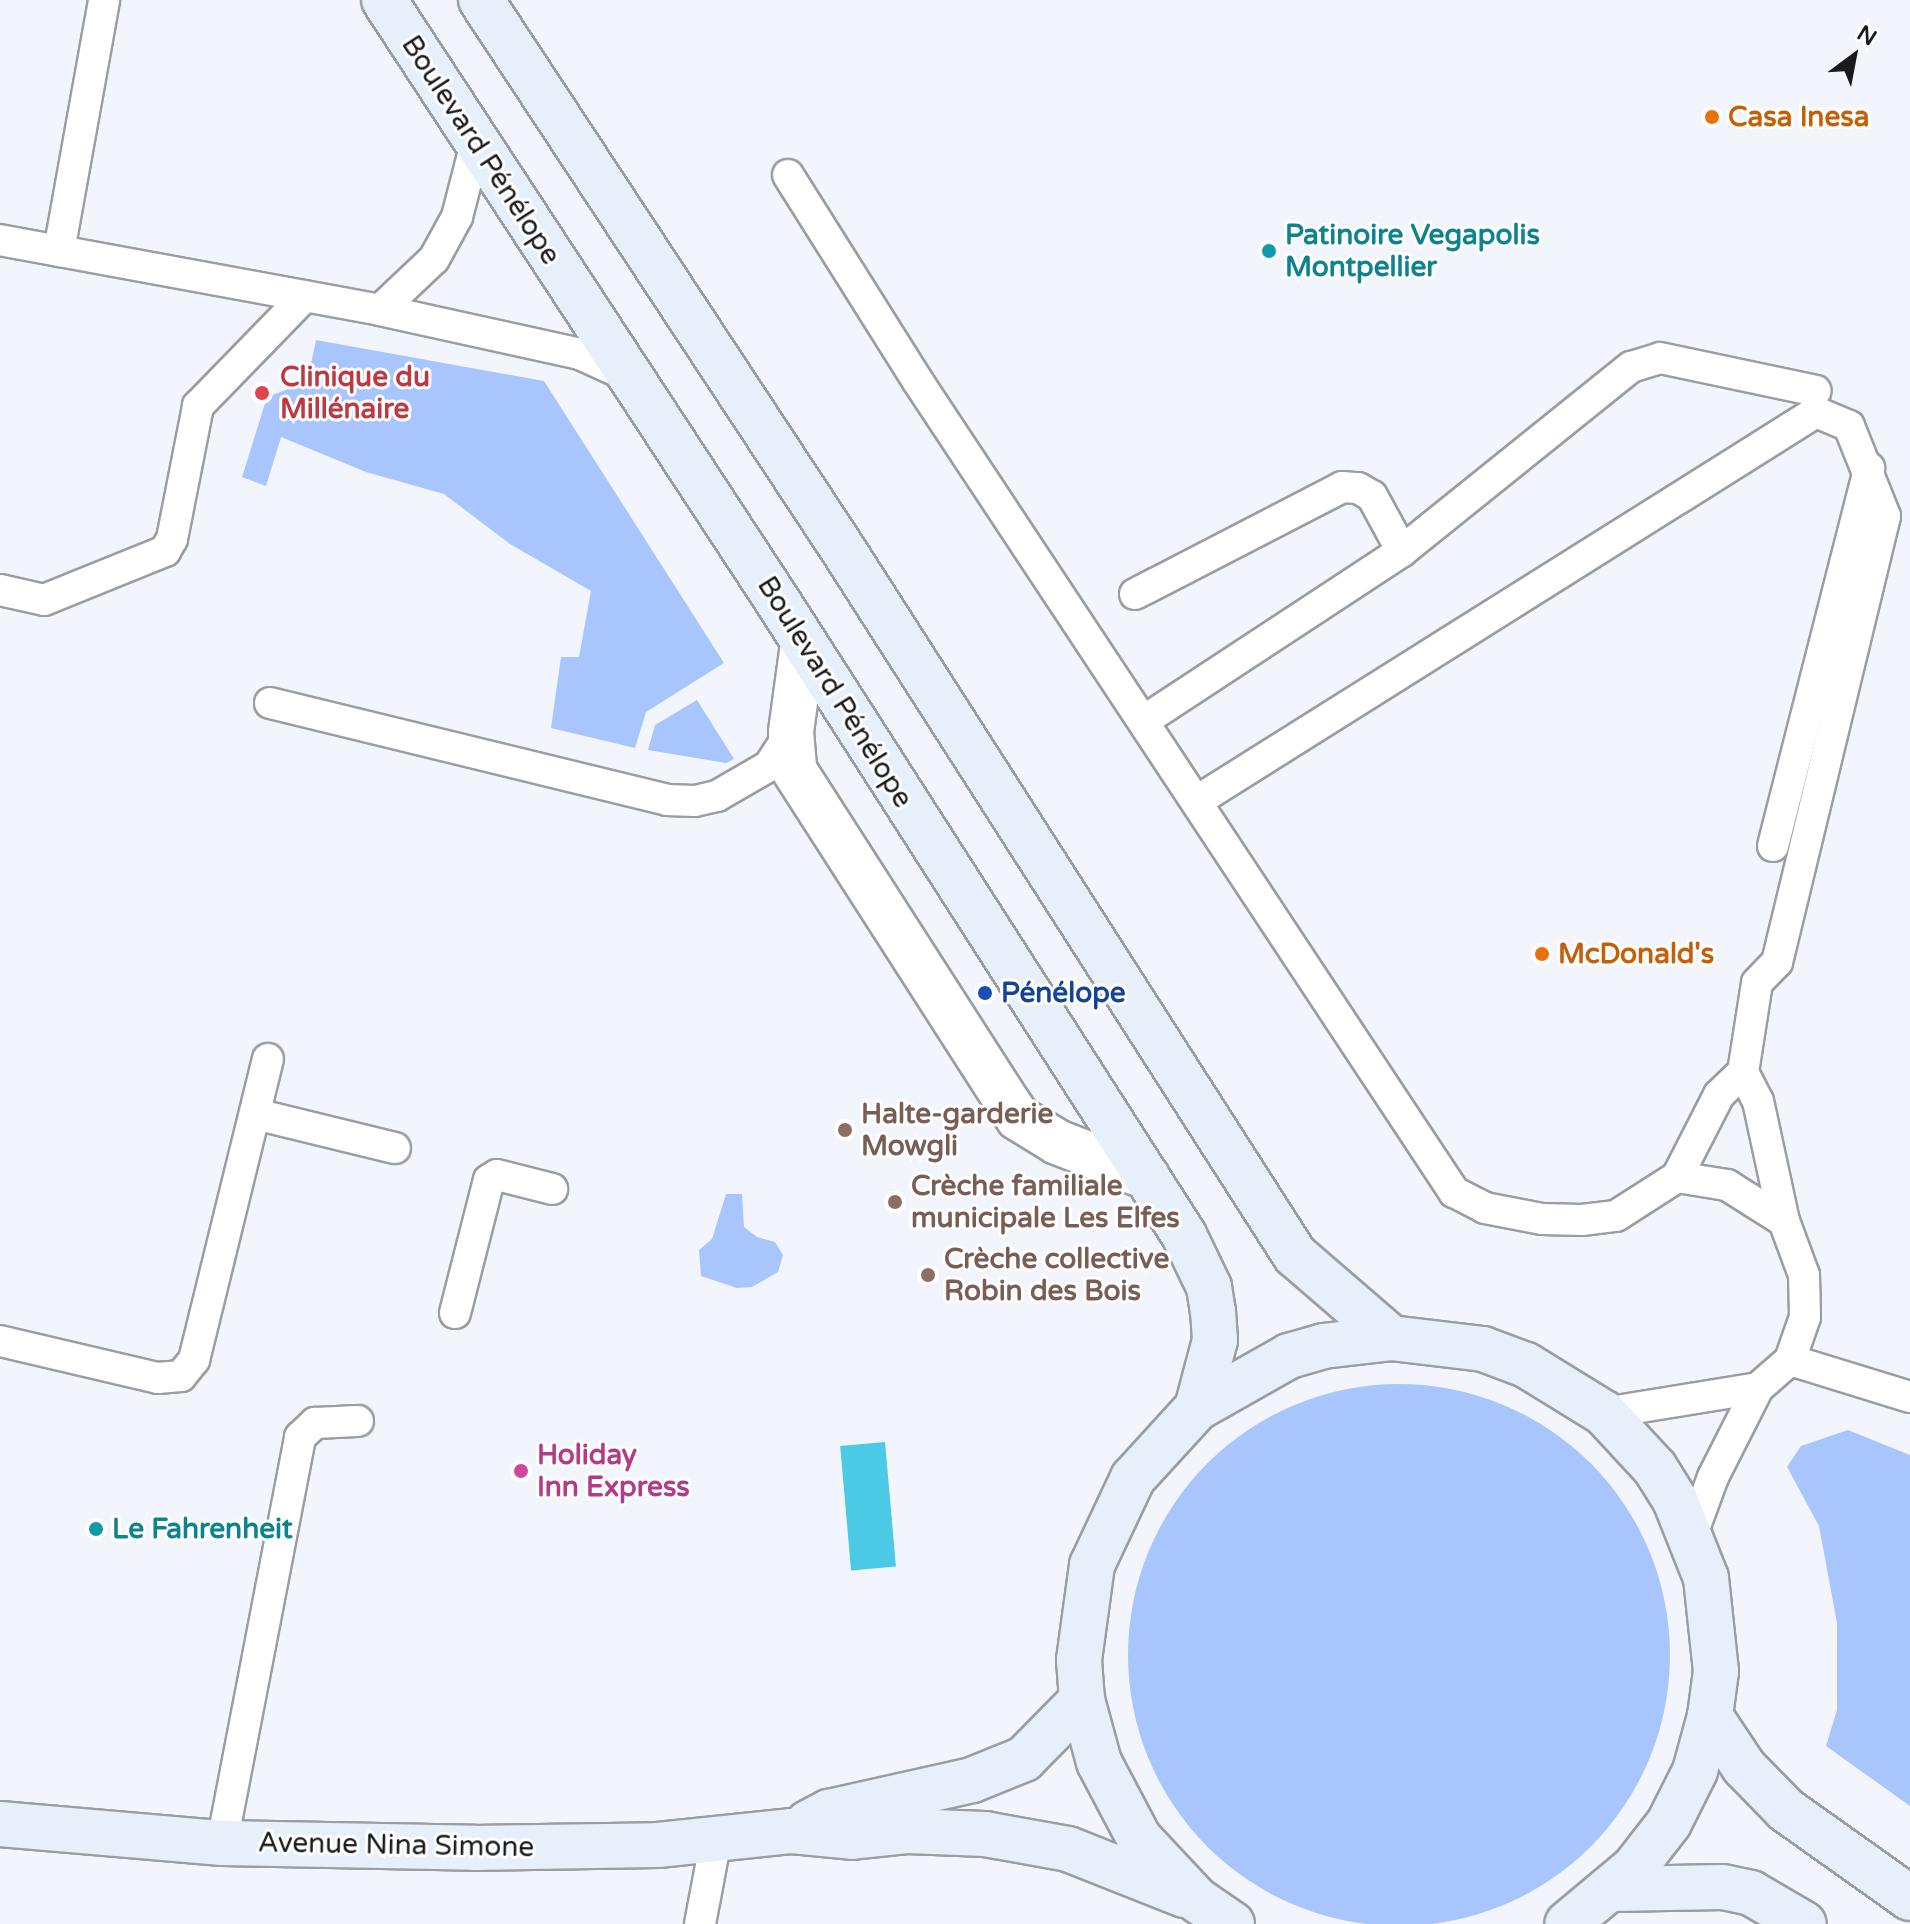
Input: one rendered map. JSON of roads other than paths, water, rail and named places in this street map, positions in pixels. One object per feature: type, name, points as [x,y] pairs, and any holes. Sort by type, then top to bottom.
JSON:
[{"type":"main road","name":"Boulevard Pénélope","points":[[384,0],[1147,1177],[1209,1287],[1215,1340],[1197,1408]]},
{"type":"main road","points":[[481,0],[844,551],[1295,1255],[1391,1338]]},
{"type":"main road","points":[[1215,1912],[1139,1838],[1099,1762],[1082,1700],[1083,1612],[1109,1520],[1133,1478],[1197,1408],[1289,1356],[1323,1346],[1391,1338],[1483,1349],[1553,1379],[1604,1413],[1655,1468],[1692,1534],[1714,1624],[1710,1716],[1695,1771],[1669,1823],[1614,1889],[1567,1924]]},
{"type":"main road","name":"Avenue Nina Simone","points":[[792,1831],[829,1812],[972,1780],[1024,1759],[1082,1700]]},
{"type":"main road","points":[[1710,1716],[1744,1767],[1786,1810],[1910,1898]]},
{"type":"main road","name":"Avenue Nina Simone","points":[[0,1824],[222,1843],[475,1848],[658,1845],[792,1831],[852,1837],[907,1831],[985,1834],[1068,1849],[1215,1912]]},
{"type":"main road","points":[[1614,1889],[1723,1887],[1751,1893],[1804,1924]]},
{"type":"street","points":[[803,644],[791,732],[794,770],[1018,1118],[1070,1148],[1147,1177]]},
{"type":"lane","points":[[59,251],[104,0]]},
{"type":"lane","points":[[380,310],[434,259],[457,217],[476,143]]},
{"type":"lane","points":[[788,175],[917,380],[1145,720],[1454,1192],[1485,1208],[1542,1219],[1582,1220],[1616,1216],[1677,1177],[1719,1095],[1743,1072]]},
{"type":"lane","points":[[4,243],[380,310],[580,354],[628,376]]},
{"type":"lane","points":[[0,590],[44,600],[170,546],[198,406],[305,296]]},
{"type":"lane","points":[[1145,720],[1402,551],[1643,361],[1697,364],[1816,389],[1849,426],[1869,468],[1885,516],[1780,951],[1757,983],[1743,1072],[1758,1101],[1784,1221],[1804,1275],[1805,1317],[1790,1360],[1758,1388],[1692,1534]]},
{"type":"lane","points":[[1197,801],[1816,389]]},
{"type":"lane","points":[[1773,846],[1869,468]]},
{"type":"lane","points":[[1135,594],[1342,487],[1358,488],[1372,496],[1402,551]]},
{"type":"lane","points":[[270,703],[667,800],[695,801],[717,796],[769,766],[791,732]]},
{"type":"lane","points":[[0,1341],[158,1378],[181,1376],[194,1360],[268,1059]]},
{"type":"lane","points":[[255,1114],[395,1148]]},
{"type":"lane","points":[[455,1313],[489,1180],[497,1175],[552,1189]]},
{"type":"lane","points":[[1677,1177],[1727,1185],[1784,1221]]},
{"type":"lane","points":[[1790,1360],[1910,1397]]},
{"type":"lane","points":[[1604,1413],[1758,1388]]},
{"type":"lane","points":[[222,1843],[300,1437],[315,1423],[358,1421]]},
{"type":"lane","points":[[700,1924],[716,1839]]},
{"type":"place","name":"Casa Inesa","points":[[1712,117]]},
{"type":"place","name":"Patinoire Vegapolis Montpellier","points":[[1269,251]]},
{"type":"place","name":"Clinique du Millénaire","points":[[262,393]]},
{"type":"place","name":"McDonald's","points":[[1542,954]]},
{"type":"place","name":"Pénélope","points":[[985,993]]},
{"type":"place","name":"Halte-garderie Mowgli","points":[[845,1130]]},
{"type":"place","name":"Crèche familiale municipale Les Elfes","points":[[895,1202]]},
{"type":"place","name":"Crèche collective Robin des Bois","points":[[928,1275]]},
{"type":"place","name":"Holiday Inn Express","points":[[521,1471]]},
{"type":"place","name":"Le Fahrenheit","points":[[96,1529]]}]
